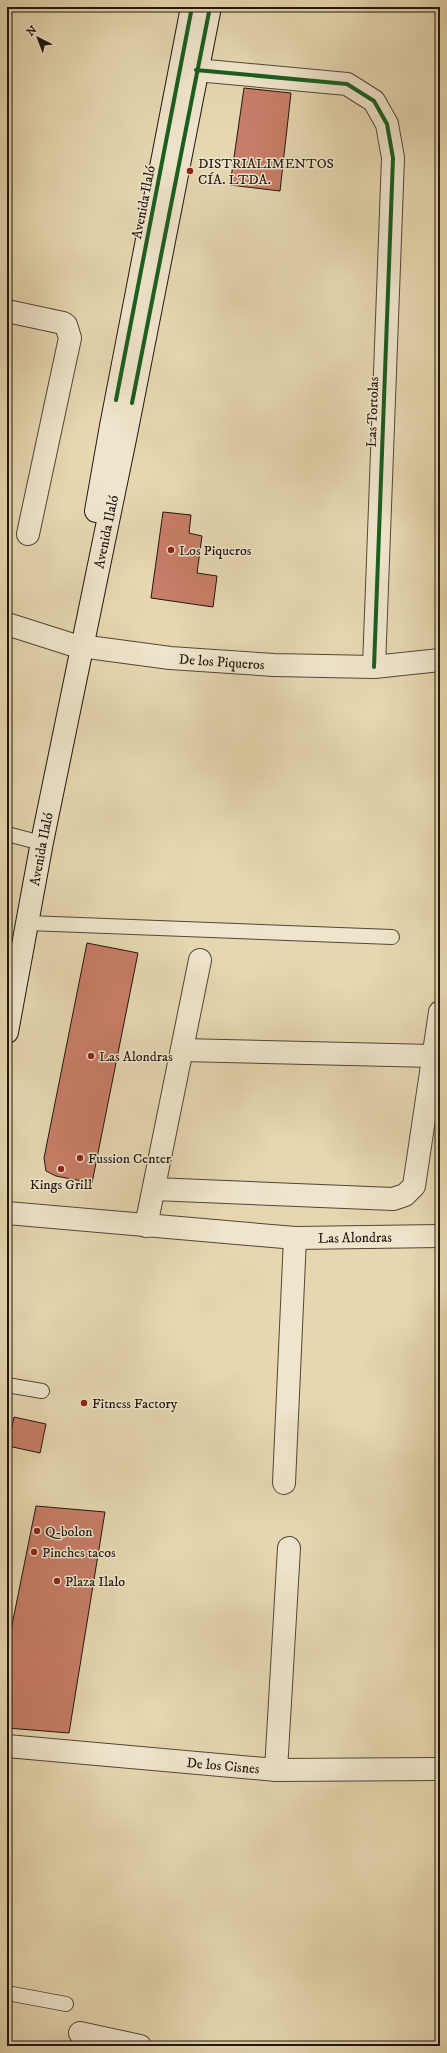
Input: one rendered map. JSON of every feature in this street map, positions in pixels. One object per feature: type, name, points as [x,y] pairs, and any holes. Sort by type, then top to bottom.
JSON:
[{"type":"street","name":"Avenida Ilaló","points":[[7,967],[30,840],[78,646],[112,420],[192,7]]},
{"type":"street","name":"Avenida Ilaló","points":[[7,1032],[78,646],[210,7]]},
{"type":"street","name":"Las Tortolas","points":[[196,70],[347,84],[374,101],[386,124],[392,158],[374,667]]},
{"type":"street","points":[[7,311],[63,322],[70,338],[28,534]]},
{"type":"street","name":"De los Piqueros","points":[[7,624],[78,646],[185,659],[274,665],[374,667],[440,660]]},
{"type":"street","points":[[146,1226],[200,960]]},
{"type":"street","points":[[154,1189],[393,1199],[405,1195],[414,1186],[432,1056],[440,1012]]},
{"type":"street","points":[[182,1050],[432,1056]]},
{"type":"street","name":"Las Alondras","points":[[7,1213],[295,1238],[440,1236]]},
{"type":"street","points":[[284,1483],[295,1238]]},
{"type":"street","points":[[276,1770],[289,1548]]},
{"type":"street","name":"De los Cisnes","points":[[7,1746],[276,1770],[440,1769]]},
{"type":"street","points":[[80,2033],[140,2046]]},
{"type":"lane","points":[[7,834],[30,840]]},
{"type":"lane","points":[[28,923],[392,937]]},
{"type":"lane","points":[[7,1385],[42,1390]]},
{"type":"lane","points":[[7,1993],[66,2004]]},
{"type":"building","points":[[244,88],[291,93],[280,191],[230,185]]},
{"type":"building","points":[[163,512],[191,515],[189,533],[202,536],[197,573],[217,576],[213,607],[151,598]]},
{"type":"building","name":"Las Alondras","points":[[87,943],[138,953],[92,1183],[56,1176],[46,1171],[44,1158]]},
{"type":"building","points":[[14,1417],[46,1424],[40,1453],[8,1446]]},
{"type":"building","name":"Plaza Ilalo","points":[[36,1506],[105,1512],[69,1733],[7,1728],[7,1650]]},
{"type":"cycle path","points":[[116,400],[192,7]]},
{"type":"cycle path","points":[[132,403],[210,7]]},
{"type":"cycle path","points":[[196,70],[347,84],[374,101],[387,124],[393,158],[374,667]]},
{"type":"place","name":"DISTRIALIMENTOS CÍA. LTDA.","points":[[190,171]]},
{"type":"place","name":"Los Piqueros","points":[[171,550]]},
{"type":"place","name":"Las Alondras","points":[[91,1056]]},
{"type":"place","name":"Fussion Center","points":[[80,1158]]},
{"type":"place","name":"Kings Grill","points":[[61,1169]]},
{"type":"place","name":"Fitness Factory","points":[[84,1403]]},
{"type":"place","name":"Q-bolon","points":[[37,1531]]},
{"type":"place","name":"Pinches tacos","points":[[34,1552]]},
{"type":"place","name":"Plaza Ilalo","points":[[57,1581]]}]
